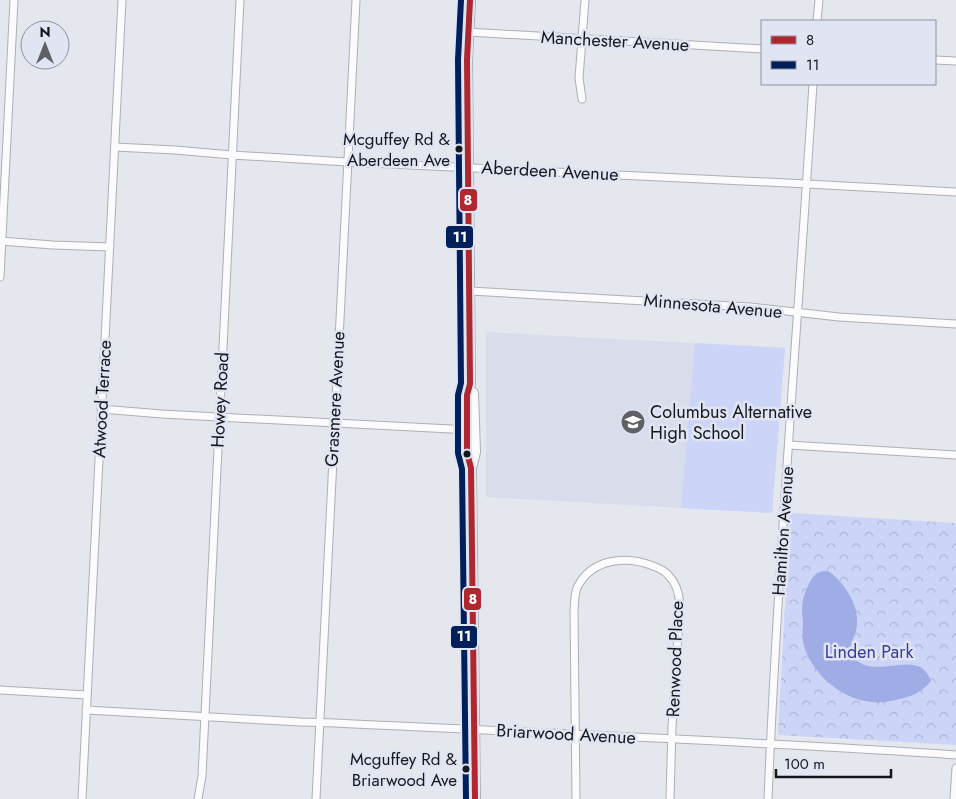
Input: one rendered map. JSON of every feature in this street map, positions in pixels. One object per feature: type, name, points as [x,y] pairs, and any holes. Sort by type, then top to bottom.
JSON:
[{"type":"street","points":[[0,277],[14,0]]},
{"type":"street","name":"Atwood Terrace","points":[[82,799],[122,0]]},
{"type":"street","name":"Howey Road","points":[[198,799],[202,776],[240,0]]},
{"type":"street","name":"Grasmere Avenue","points":[[316,799],[356,0]]},
{"type":"street","points":[[470,0],[466,60],[470,291],[470,384],[467,395],[471,430],[467,453],[471,468],[475,799]]},
{"type":"street","points":[[582,99],[580,78],[585,0]]},
{"type":"street","points":[[817,20],[818,0]]},
{"type":"street","name":"Manchester Avenue","points":[[468,32],[761,49]]},
{"type":"street","points":[[936,60],[956,61]]},
{"type":"street","name":"Hamilton Avenue","points":[[768,799],[788,446],[807,184],[812,85]]},
{"type":"street","name":"Aberdeen Avenue","points":[[115,147],[347,162],[956,192]]},
{"type":"street","points":[[1,241],[110,247]]},
{"type":"street","name":"Minnesota Avenue","points":[[470,291],[742,307],[839,317],[956,324]]},
{"type":"street","points":[[101,409],[120,412],[471,430]]},
{"type":"street","points":[[788,446],[956,455]]},
{"type":"street","name":"Renwood Place","points":[[576,735],[574,609],[577,587],[591,570],[608,562],[628,560],[644,562],[661,569],[669,575],[675,584],[680,604],[670,799]]},
{"type":"street","points":[[0,690],[87,695]]},
{"type":"street","name":"Briarwood Avenue","points":[[86,710],[319,723],[770,743],[956,755]]},
{"type":"street","points":[[576,735],[576,799]]},
{"type":"street","points":[[954,799],[956,768]]},
{"type":"shaded area","name":"Columbus Alternative High School","points":[[486,332],[785,348],[772,513],[486,497]]},
{"type":"green space","points":[[695,343],[785,348],[772,513],[681,508]]},
{"type":"green space","name":"Linden Park","points":[[790,513],[956,523],[956,745],[778,735]]},
{"type":"water","points":[[828,571],[848,592],[856,612],[857,626],[851,648],[855,659],[864,665],[874,667],[907,664],[917,666],[925,671],[931,681],[927,686],[917,693],[891,701],[863,701],[838,690],[817,670],[809,659],[803,643],[802,604],[814,576],[820,572]]},
{"type":"transit line","name":"11","points":[[461,0],[458,60],[461,383],[458,395],[458,453],[462,469],[466,799]]},
{"type":"transit line","name":"8","points":[[470,0],[467,60],[470,384],[467,395],[467,453],[471,468],[475,799]]},
{"type":"place","name":"Mcguffey Rd & Aberdeen Ave","points":[[459,149]]},
{"type":"place","name":"Columbus Alternative High School","points":[[633,422]]},
{"type":"place","name":"Mcguffey Rd & Briarwood Ave","points":[[466,769]]}]
